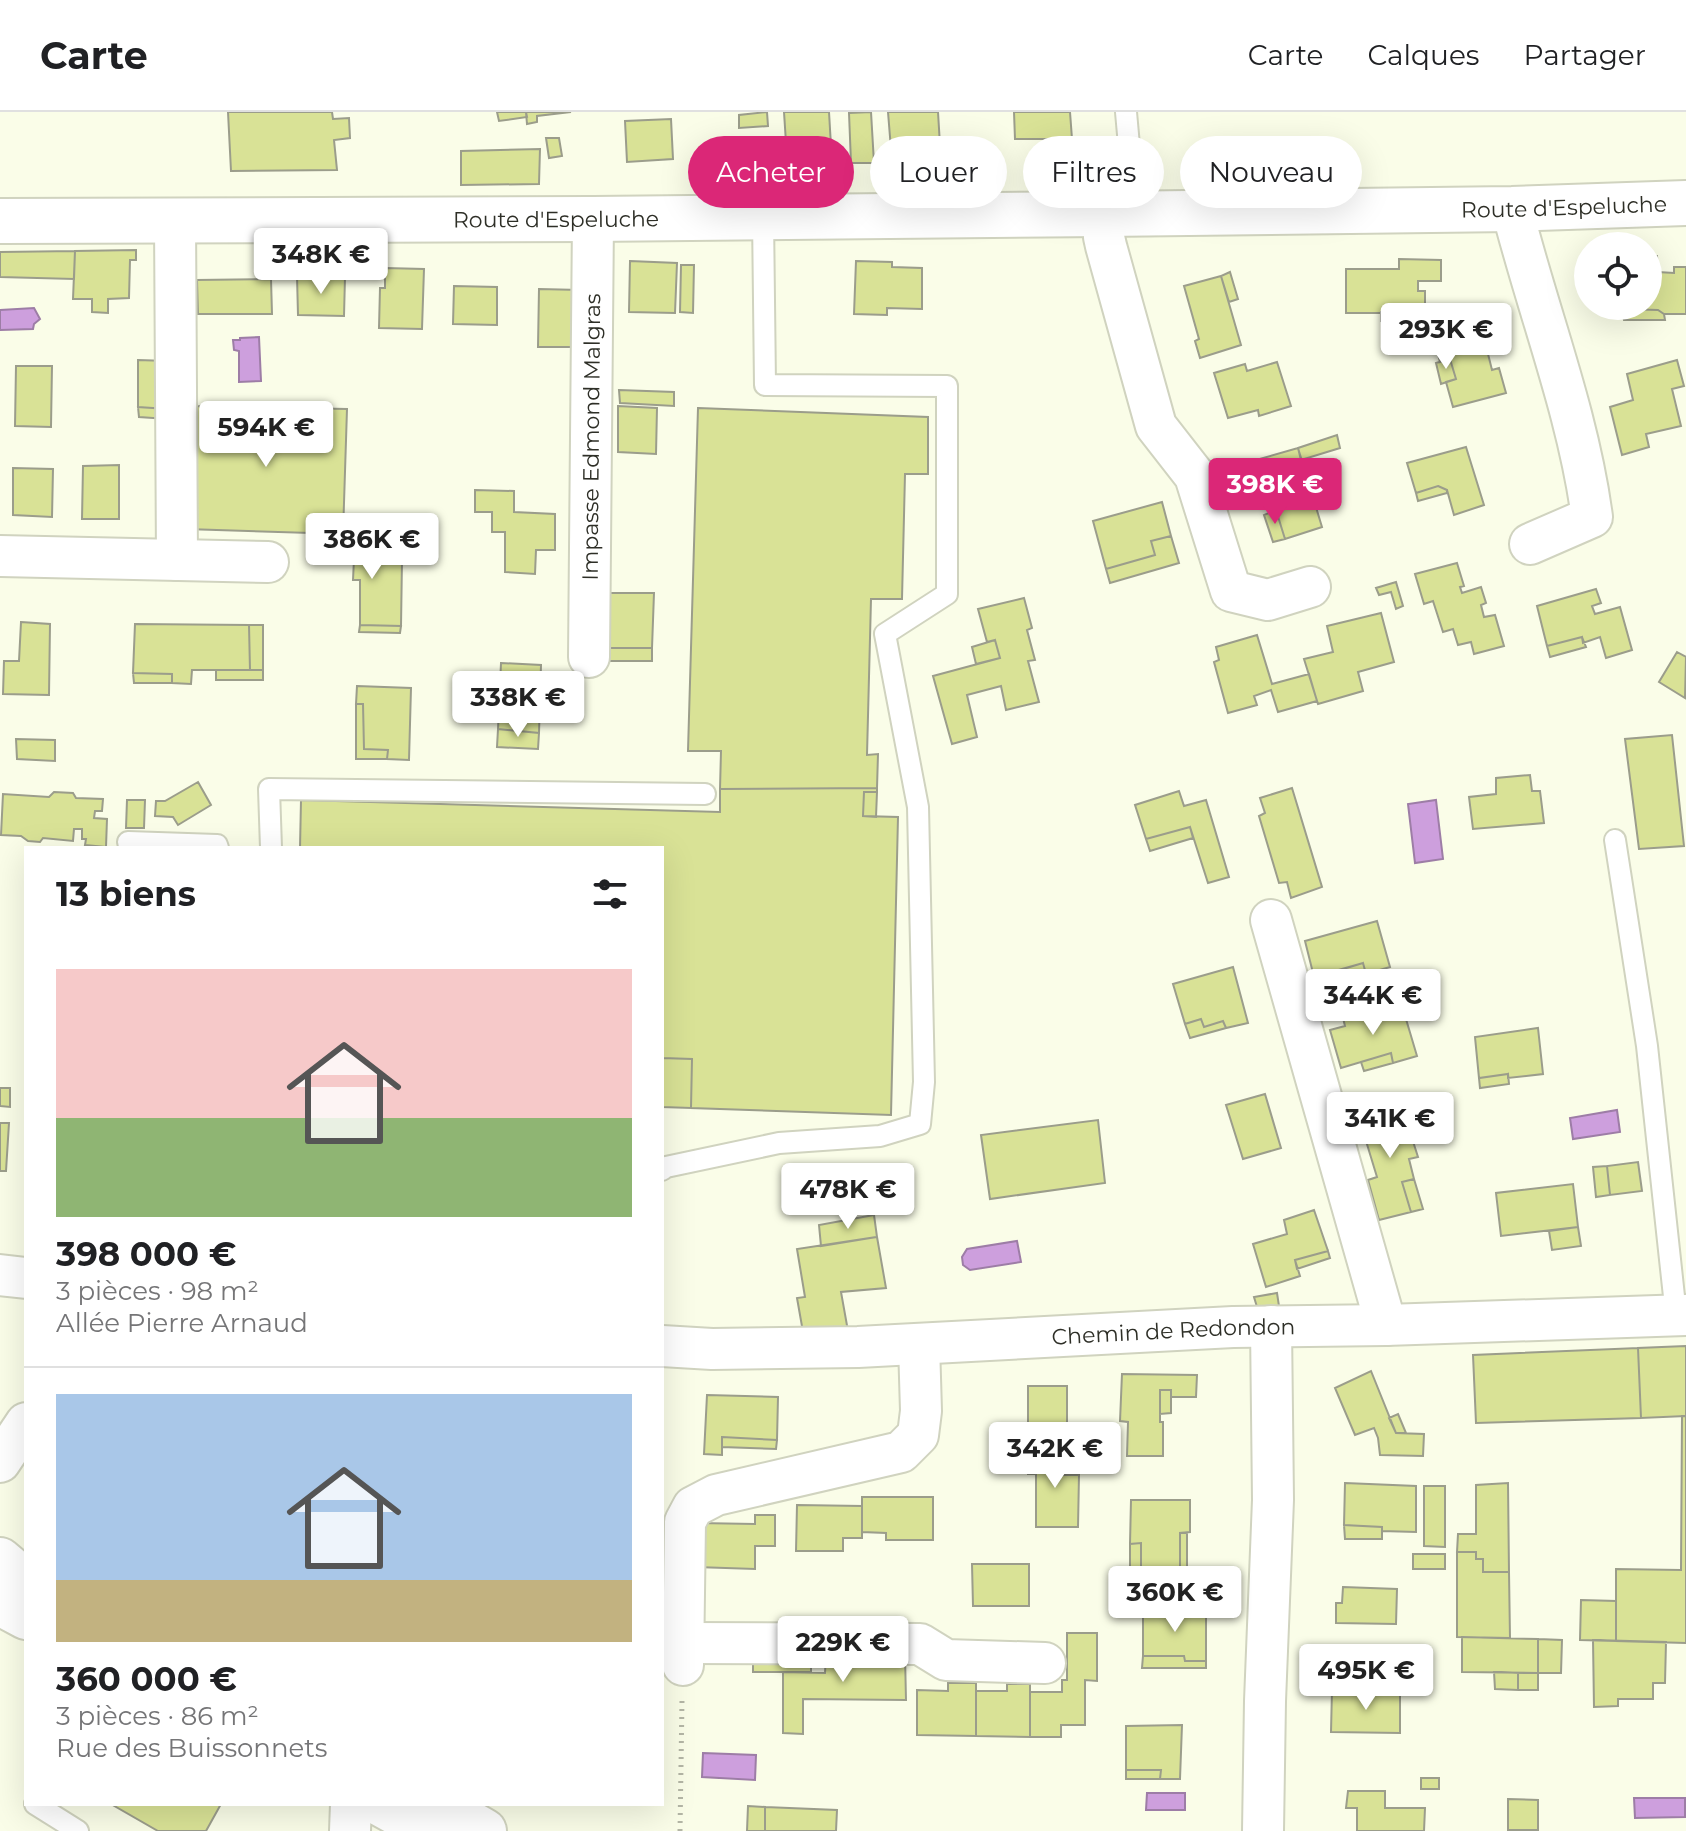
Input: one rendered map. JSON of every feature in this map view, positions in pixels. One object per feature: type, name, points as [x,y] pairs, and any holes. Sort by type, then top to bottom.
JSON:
[{"type":"street","name":"Route d'Espeluche","points":[[0,221],[1120,214],[1512,209],[1686,203]]},
{"type":"street","points":[[1512,209],[1578,438],[1592,517],[1530,544]]},
{"type":"street","points":[[1120,214],[1104,237],[1156,426],[1195,476],[1231,591],[1268,600],[1310,587]]},
{"type":"street","points":[[175,219],[177,560]]},
{"type":"street","name":"Impasse Edmond Malgras","points":[[589,657],[593,219]]},
{"type":"street","points":[[0,556],[268,562]]},
{"type":"street","points":[[1271,920],[1386,1325]]},
{"type":"street","points":[[0,1275],[24,1278]]},
{"type":"street","name":"Chemin de Redondon","points":[[664,1346],[858,1347],[1271,1326],[1681,1315]]},
{"type":"street","points":[[1263,1831],[1273,1500],[1271,1326]]},
{"type":"street","points":[[919,1344],[921,1411],[918,1435],[901,1452],[716,1495],[693,1507],[685,1522],[683,1654],[920,1644],[946,1660],[1045,1663]]},
{"type":"street","points":[[0,1462],[24,1426]]},
{"type":"street","points":[[0,1560],[24,1580]]},
{"type":"street","points":[[0,1603],[24,1616]]},
{"type":"street","points":[[350,1831],[351,1806]]},
{"type":"street","points":[[385,1806],[430,1831]]},
{"type":"street","points":[[440,1806],[484,1831]]},
{"type":"lane","points":[[1120,214],[1126,112]]},
{"type":"lane","points":[[664,1168],[779,1143],[880,1136],[920,1124],[924,1082],[918,807],[885,634],[947,594],[947,386],[765,385],[763,216]]},
{"type":"lane","points":[[271,846],[269,789],[705,794]]},
{"type":"lane","points":[[1615,840],[1647,1046],[1681,1315]]},
{"type":"lane","points":[[128,842],[217,846]]},
{"type":"lane","points":[[39,1806],[78,1831]]},
{"type":"path","points":[[680,1831],[683,1654]]},
{"type":"shaded area","points":[[34,308],[40,319],[33,329],[0,330],[0,310]]},
{"type":"shaded area","points":[[259,337],[261,381],[239,382],[239,351],[234,350],[233,340]]},
{"type":"shaded area","points":[[1436,800],[1443,859],[1415,863],[1408,804]]},
{"type":"shaded area","points":[[1617,1110],[1620,1132],[1573,1139],[1570,1118]]},
{"type":"shaded area","points":[[1017,1241],[1021,1262],[970,1270],[963,1265],[962,1257],[967,1249]]},
{"type":"shaded area","points":[[703,1753],[756,1755],[755,1780],[702,1777]]},
{"type":"shaded area","points":[[1147,1793],[1185,1793],[1185,1810],[1146,1810]]},
{"type":"shaded area","points":[[1634,1798],[1685,1798],[1685,1817],[1635,1818]]},
{"type":"building","points":[[228,112],[332,112],[333,119],[349,118],[350,138],[334,140],[337,170],[231,171]]},
{"type":"building","points":[[497,112],[526,112],[527,117],[499,121]]},
{"type":"building","points":[[526,112],[571,112],[537,116],[537,122],[527,124]]},
{"type":"building","points":[[767,112],[768,126],[739,128],[739,115]]},
{"type":"building","points":[[784,112],[829,112],[830,136],[786,136]]},
{"type":"building","points":[[871,112],[870,163],[854,163],[854,136],[850,136],[849,113]]},
{"type":"building","points":[[888,112],[938,112],[939,136],[890,136]]},
{"type":"building","points":[[1014,112],[1070,112],[1072,136],[1023,136],[1023,139],[1015,139]]},
{"type":"building","points":[[671,119],[673,159],[627,162],[625,121]]},
{"type":"building","points":[[546,138],[559,138],[562,156],[549,158]]},
{"type":"building","points":[[540,149],[539,184],[461,185],[461,151]]},
{"type":"building","points":[[136,250],[136,260],[130,260],[129,298],[108,299],[108,313],[92,312],[92,299],[73,299],[75,251]]},
{"type":"building","points":[[75,251],[74,279],[0,277],[0,252]]},
{"type":"building","points":[[1399,259],[1441,260],[1441,281],[1418,281],[1418,291],[1425,291],[1425,313],[1346,313],[1346,269],[1399,269]]},
{"type":"building","points":[[630,261],[677,263],[675,313],[629,312]]},
{"type":"building","points":[[856,261],[892,262],[892,267],[922,268],[922,309],[887,308],[887,315],[854,314]]},
{"type":"building","points":[[681,265],[694,265],[693,313],[680,312]]},
{"type":"building","points":[[1674,267],[1686,267],[1686,314],[1664,314],[1662,272],[1674,273]]},
{"type":"building","points":[[385,268],[424,269],[422,329],[379,328],[380,288],[385,288]]},
{"type":"building","points":[[1230,272],[1238,299],[1229,302],[1221,276]]},
{"type":"building","points":[[297,276],[345,277],[344,316],[298,315]]},
{"type":"building","points":[[1221,276],[1241,345],[1200,358],[1195,341],[1199,339],[1184,286]]},
{"type":"building","points":[[271,279],[272,314],[198,314],[197,280]]},
{"type":"building","points":[[454,286],[497,287],[497,325],[453,324]]},
{"type":"building","points":[[539,289],[580,290],[579,347],[538,347]]},
{"type":"building","points":[[1381,312],[1425,313],[1425,316],[1403,323],[1381,321]]},
{"type":"building","points":[[1486,317],[1494,348],[1487,350],[1492,370],[1499,368],[1506,393],[1453,407],[1446,382],[1456,379],[1450,359],[1440,362],[1432,331]]},
{"type":"building","points":[[1450,359],[1456,379],[1441,384],[1436,363]]},
{"type":"building","points":[[138,360],[167,361],[167,409],[138,407]]},
{"type":"building","points":[[1677,360],[1684,386],[1672,389],[1681,426],[1646,434],[1649,447],[1622,455],[1610,407],[1633,400],[1627,374]]},
{"type":"building","points":[[1277,362],[1291,406],[1259,416],[1258,410],[1228,418],[1214,373],[1245,364],[1247,371]]},
{"type":"building","points":[[16,366],[52,366],[51,427],[15,426]]},
{"type":"building","points":[[619,390],[674,392],[674,406],[620,403]]},
{"type":"building","points":[[186,406],[347,409],[343,534],[186,529]]},
{"type":"building","points":[[618,406],[657,408],[656,454],[618,452]]},
{"type":"building","points":[[138,407],[167,409],[167,419],[139,417]]},
{"type":"building","points":[[698,408],[928,417],[928,474],[905,474],[902,599],[871,599],[867,755],[878,754],[877,788],[720,789],[721,751],[688,751]]},
{"type":"building","points":[[1337,435],[1340,448],[1301,460],[1298,448]]},
{"type":"building","points":[[1466,447],[1484,505],[1454,515],[1447,490],[1438,486],[1416,493],[1407,463]]},
{"type":"building","points":[[1298,448],[1322,527],[1285,539],[1276,510],[1269,513],[1260,481],[1254,482],[1249,462]]},
{"type":"building","points":[[119,465],[119,519],[82,519],[83,466]]},
{"type":"building","points":[[13,468],[53,469],[52,517],[13,515]]},
{"type":"building","points":[[1438,486],[1447,493],[1418,501],[1416,493]]},
{"type":"building","points":[[475,490],[514,491],[514,512],[555,514],[555,550],[536,550],[535,574],[505,572],[505,532],[492,532],[492,512],[475,512]]},
{"type":"building","points":[[1162,502],[1171,536],[1151,541],[1155,555],[1106,569],[1093,521]]},
{"type":"building","points":[[1276,510],[1285,539],[1273,542],[1264,515]]},
{"type":"building","points":[[1171,536],[1179,563],[1110,583],[1106,569],[1155,555],[1151,541]]},
{"type":"building","points":[[316,543],[378,544],[378,559],[402,560],[401,626],[360,625],[360,580],[353,580],[354,559],[315,557]]},
{"type":"building","points":[[1457,563],[1464,586],[1460,587],[1462,593],[1481,587],[1486,603],[1481,605],[1484,617],[1495,615],[1504,646],[1474,654],[1471,642],[1458,645],[1453,629],[1443,632],[1433,601],[1424,604],[1415,574]]},
{"type":"building","points":[[1396,582],[1403,606],[1396,609],[1391,592],[1379,595],[1376,588]]},
{"type":"building","points":[[1596,589],[1601,603],[1592,606],[1595,614],[1620,607],[1632,650],[1606,658],[1600,637],[1583,643],[1582,637],[1547,646],[1537,606]]},
{"type":"building","points":[[610,593],[654,593],[652,648],[609,648]]},
{"type":"building","points":[[1024,598],[1032,628],[1027,630],[1035,660],[1028,661],[1039,702],[1006,710],[1001,686],[967,695],[977,737],[952,744],[933,676],[1000,658],[995,640],[987,642],[978,609]]},
{"type":"building","points":[[1381,613],[1394,662],[1358,672],[1363,691],[1318,704],[1304,659],[1333,652],[1327,626]]},
{"type":"building","points":[[21,622],[50,624],[49,695],[3,694],[4,661],[19,661]]},
{"type":"building","points":[[135,624],[249,625],[250,670],[192,670],[191,684],[172,683],[172,674],[133,673]]},
{"type":"building","points":[[249,625],[263,625],[263,670],[250,670]]},
{"type":"building","points":[[360,625],[401,626],[400,633],[359,632]]},
{"type":"building","points":[[1257,635],[1272,684],[1309,674],[1317,701],[1278,712],[1271,690],[1254,696],[1257,705],[1228,713],[1214,662],[1219,660],[1216,647]]},
{"type":"building","points":[[1582,637],[1586,647],[1550,657],[1547,646]]},
{"type":"building","points":[[995,640],[1000,658],[976,664],[972,647]]},
{"type":"building","points":[[609,648],[652,648],[652,661],[608,661]]},
{"type":"building","points":[[1677,652],[1686,657],[1685,698],[1659,682]]},
{"type":"building","points":[[501,663],[541,665],[539,733],[498,729]]},
{"type":"building","points":[[216,670],[263,670],[263,680],[216,680]]},
{"type":"building","points":[[133,673],[172,674],[172,683],[134,683]]},
{"type":"building","points":[[357,686],[411,688],[409,760],[387,759],[388,750],[364,749],[363,704],[356,704]]},
{"type":"building","points":[[356,704],[363,704],[364,749],[388,750],[387,759],[356,759]]},
{"type":"building","points":[[498,729],[539,733],[538,749],[497,747]]},
{"type":"building","points":[[1672,735],[1684,846],[1639,849],[1625,739]]},
{"type":"building","points":[[16,739],[55,740],[55,761],[17,759]]},
{"type":"building","points":[[1530,775],[1532,791],[1540,791],[1544,823],[1473,829],[1469,797],[1496,794],[1496,778]]},
{"type":"building","points":[[198,782],[211,805],[178,825],[173,817],[155,816],[156,801],[165,801]]},
{"type":"building","points":[[877,788],[877,792],[864,792],[863,816],[898,817],[891,1115],[691,1108],[692,1059],[664,1058],[664,846],[300,846],[301,800],[720,812],[720,789]]},
{"type":"building","points":[[1292,788],[1322,887],[1291,898],[1287,882],[1279,883],[1259,816],[1265,813],[1260,798]]},
{"type":"building","points":[[1179,791],[1184,806],[1206,800],[1229,877],[1208,883],[1190,827],[1146,839],[1135,805]]},
{"type":"building","points":[[54,792],[73,793],[76,798],[103,799],[102,811],[95,811],[94,818],[107,819],[106,846],[85,845],[82,829],[74,829],[73,841],[43,838],[40,842],[28,841],[21,836],[1,835],[3,794],[49,797]]},
{"type":"building","points":[[864,792],[877,792],[876,817],[863,816]]},
{"type":"building","points":[[127,800],[145,800],[144,828],[126,828]]},
{"type":"building","points":[[1190,827],[1193,838],[1150,851],[1146,839]]},
{"type":"building","points":[[1377,921],[1390,967],[1366,974],[1363,963],[1314,977],[1305,941]]},
{"type":"building","points":[[1363,963],[1366,974],[1336,983],[1333,972]]},
{"type":"building","points":[[1233,967],[1248,1023],[1226,1028],[1223,1021],[1204,1027],[1201,1019],[1185,1024],[1173,984]]},
{"type":"building","points":[[1375,1004],[1379,1016],[1403,1009],[1417,1056],[1393,1063],[1391,1053],[1341,1068],[1330,1030],[1345,1026],[1342,1014]]},
{"type":"building","points":[[1201,1019],[1204,1027],[1223,1021],[1226,1028],[1190,1038],[1185,1024]]},
{"type":"building","points":[[1538,1028],[1543,1074],[1479,1078],[1475,1037]]},
{"type":"building","points":[[1391,1053],[1393,1063],[1364,1071],[1361,1062]]},
{"type":"building","points":[[664,1058],[692,1059],[691,1108],[664,1107]]},
{"type":"building","points":[[1508,1074],[1509,1084],[1480,1088],[1479,1078]]},
{"type":"building","points":[[0,1088],[10,1088],[10,1107],[0,1106]]},
{"type":"building","points":[[1265,1094],[1281,1148],[1243,1159],[1226,1105]]},
{"type":"building","points":[[1402,1107],[1418,1157],[1409,1159],[1414,1179],[1402,1182],[1411,1212],[1379,1220],[1368,1180],[1377,1177],[1359,1118]]},
{"type":"building","points":[[1098,1120],[1105,1183],[990,1199],[981,1135]]},
{"type":"building","points":[[0,1123],[9,1123],[6,1171],[0,1171]]},
{"type":"building","points":[[1638,1162],[1642,1191],[1610,1195],[1607,1166]]},
{"type":"building","points":[[1607,1166],[1610,1195],[1596,1197],[1593,1167]]},
{"type":"building","points":[[1414,1179],[1423,1209],[1411,1212],[1402,1182]]},
{"type":"building","points":[[1573,1184],[1578,1227],[1501,1236],[1496,1193]]},
{"type":"building","points":[[1314,1210],[1328,1251],[1295,1260],[1300,1276],[1266,1287],[1253,1244],[1287,1234],[1284,1220]]},
{"type":"building","points":[[874,1215],[877,1237],[821,1246],[819,1225]]},
{"type":"building","points":[[1578,1227],[1581,1246],[1552,1250],[1549,1231]]},
{"type":"building","points":[[877,1237],[886,1288],[841,1292],[848,1331],[803,1332],[797,1298],[805,1297],[797,1249]]},
{"type":"building","points":[[1328,1251],[1330,1258],[1297,1269],[1295,1260]]},
{"type":"building","points":[[1277,1293],[1279,1306],[1257,1307],[1254,1297]]},
{"type":"building","points":[[1686,1346],[1686,1416],[1641,1418],[1638,1348]]},
{"type":"building","points":[[1638,1348],[1641,1418],[1476,1423],[1473,1355]]},
{"type":"building","points":[[1371,1371],[1396,1433],[1424,1434],[1423,1456],[1380,1455],[1374,1428],[1355,1435],[1335,1388]]},
{"type":"building","points":[[1122,1374],[1197,1375],[1196,1397],[1171,1397],[1171,1390],[1160,1390],[1163,1456],[1127,1456],[1128,1422],[1120,1421]]},
{"type":"building","points":[[1028,1386],[1067,1386],[1067,1429],[1060,1429],[1060,1452],[1019,1452],[1019,1430],[1028,1429]]},
{"type":"building","points":[[1160,1390],[1171,1390],[1171,1413],[1160,1414]]},
{"type":"building","points":[[707,1395],[778,1397],[777,1440],[722,1437],[722,1455],[704,1454]]},
{"type":"building","points":[[1398,1414],[1406,1433],[1396,1433],[1389,1418]]},
{"type":"building","points":[[1682,1416],[1686,1416],[1686,1643],[1616,1641],[1616,1569],[1681,1570]]},
{"type":"building","points":[[722,1437],[777,1440],[776,1449],[722,1447]]},
{"type":"building","points":[[1027,1452],[1073,1452],[1072,1466],[1058,1466],[1058,1475],[1079,1475],[1078,1527],[1036,1527],[1036,1474],[1028,1474]]},
{"type":"building","points":[[1345,1483],[1416,1486],[1416,1532],[1344,1525]]},
{"type":"building","points":[[1508,1483],[1509,1572],[1483,1572],[1483,1559],[1476,1559],[1476,1552],[1457,1552],[1458,1534],[1476,1534],[1476,1485]]},
{"type":"building","points":[[1424,1486],[1445,1486],[1445,1547],[1424,1546]]},
{"type":"building","points":[[862,1497],[933,1497],[933,1540],[886,1540],[886,1533],[862,1532]]},
{"type":"building","points":[[1131,1500],[1190,1500],[1190,1532],[1180,1533],[1180,1570],[1141,1570],[1141,1543],[1130,1544]]},
{"type":"building","points":[[797,1505],[862,1506],[862,1538],[843,1538],[843,1551],[796,1551]]},
{"type":"building","points":[[755,1515],[775,1515],[775,1546],[755,1546],[755,1569],[696,1567],[698,1523],[755,1524]]},
{"type":"building","points":[[1344,1525],[1382,1527],[1382,1539],[1345,1539]]},
{"type":"building","points":[[1180,1533],[1187,1533],[1187,1570],[1180,1570]]},
{"type":"building","points":[[1141,1543],[1141,1570],[1130,1569],[1130,1544]]},
{"type":"building","points":[[1457,1552],[1476,1552],[1476,1559],[1483,1559],[1483,1572],[1509,1572],[1510,1638],[1457,1637]]},
{"type":"building","points":[[1413,1554],[1445,1554],[1445,1569],[1413,1569]]},
{"type":"building","points":[[972,1564],[1029,1564],[1029,1606],[973,1606]]},
{"type":"building","points":[[1343,1587],[1397,1589],[1396,1624],[1336,1623],[1336,1603],[1342,1603]]},
{"type":"building","points":[[1581,1600],[1616,1601],[1616,1641],[1580,1640]]},
{"type":"building","points":[[1143,1610],[1206,1610],[1206,1661],[1185,1661],[1184,1656],[1143,1656]]},
{"type":"building","points":[[1067,1633],[1097,1633],[1097,1681],[1085,1680],[1085,1725],[1061,1725],[1061,1737],[1030,1737],[1030,1692],[1062,1692],[1062,1680],[1067,1680]]},
{"type":"building","points":[[1462,1637],[1538,1639],[1538,1673],[1462,1672]]},
{"type":"building","points":[[1538,1639],[1562,1640],[1561,1673],[1538,1673]]},
{"type":"building","points":[[1593,1640],[1666,1642],[1665,1683],[1653,1683],[1653,1699],[1618,1699],[1618,1706],[1594,1707]]},
{"type":"building","points":[[811,1654],[811,1672],[753,1672],[753,1656]]},
{"type":"building","points":[[826,1655],[905,1655],[906,1700],[803,1699],[803,1734],[783,1733],[783,1672],[825,1673]]},
{"type":"building","points":[[1143,1656],[1184,1656],[1185,1661],[1206,1661],[1206,1668],[1142,1668]]},
{"type":"building","points":[[1494,1672],[1518,1673],[1518,1690],[1495,1689]]},
{"type":"building","points":[[1518,1673],[1538,1673],[1538,1690],[1518,1690]]},
{"type":"building","points":[[948,1683],[976,1683],[976,1736],[917,1735],[917,1690],[948,1691]]},
{"type":"building","points":[[1007,1684],[1030,1684],[1030,1737],[976,1736],[976,1691],[1007,1691]]},
{"type":"building","points":[[1332,1690],[1400,1692],[1400,1733],[1331,1732]]},
{"type":"building","points":[[1182,1725],[1180,1779],[1160,1779],[1161,1770],[1126,1770],[1126,1726]]},
{"type":"building","points":[[1126,1770],[1161,1770],[1160,1779],[1126,1779]]},
{"type":"building","points":[[1421,1778],[1439,1778],[1439,1789],[1421,1789]]},
{"type":"building","points":[[1348,1791],[1385,1791],[1385,1808],[1425,1808],[1424,1831],[1357,1831],[1357,1808],[1346,1808]]},
{"type":"building","points":[[1508,1799],[1538,1800],[1538,1830],[1508,1830]]},
{"type":"building","points":[[114,1806],[220,1806],[206,1831],[158,1831]]},
{"type":"building","points":[[748,1806],[765,1807],[765,1831],[747,1831]]},
{"type":"building","points":[[765,1807],[837,1810],[836,1831],[765,1831]]}]
